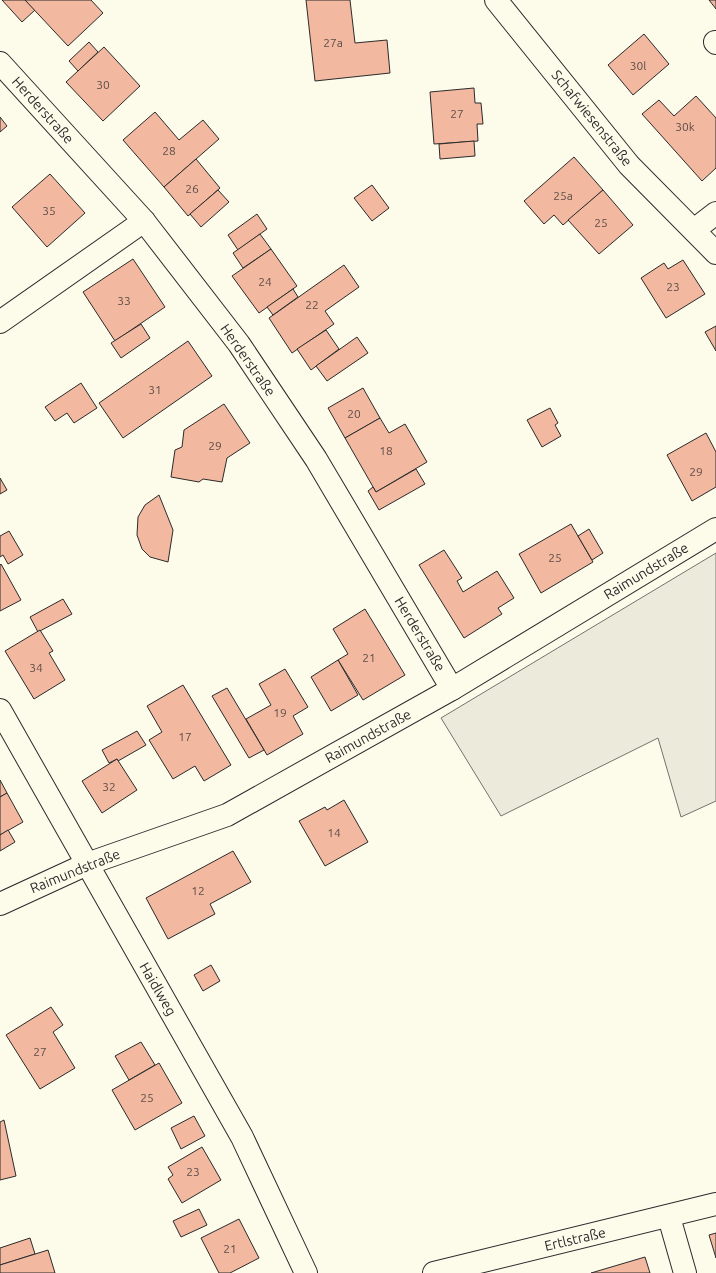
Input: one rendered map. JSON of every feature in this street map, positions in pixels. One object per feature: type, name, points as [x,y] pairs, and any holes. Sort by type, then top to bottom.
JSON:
[{"type":"street","name":"Schafwiesenstraße","points":[[496,0],[629,165],[716,253]]},
{"type":"street","name":"Herderstraße","points":[[0,63],[144,221],[239,344],[316,459],[452,688]]},
{"type":"street","points":[[694,230],[716,213]]},
{"type":"street","points":[[0,322],[144,221]]},
{"type":"street","name":"Raimundstraße","points":[[0,904],[87,864],[227,815],[452,688],[716,528]]},
{"type":"street","name":"Haidlweg","points":[[0,710],[242,1137],[306,1273]]},
{"type":"street","name":"Ertlstraße","points":[[434,1273],[669,1217],[716,1204]]},
{"type":"street","points":[[669,1217],[684,1273]]},
{"type":"shaded area","points":[[716,553],[716,801],[681,817],[658,738],[501,816],[441,718]]},
{"type":"building","points":[[2,0],[25,0],[35,10],[22,22]]},
{"type":"building","points":[[25,0],[91,0],[103,13],[68,46]]},
{"type":"building","points":[[306,0],[350,0],[355,43],[387,40],[390,73],[315,81]]},
{"type":"building","points":[[709,0],[716,0],[716,9]]},
{"type":"building","points":[[644,34],[669,64],[633,95],[608,65]]},
{"type":"building","points":[[89,42],[98,52],[78,71],[69,61]]},
{"type":"building","points":[[104,47],[140,86],[103,121],[66,82]]},
{"type":"building","points":[[474,88],[475,103],[481,103],[483,124],[477,124],[478,141],[434,144],[430,92]]},
{"type":"building","points":[[696,96],[716,118],[716,168],[702,181],[642,114],[659,100],[674,116]]},
{"type":"building","points":[[155,112],[179,140],[203,120],[219,139],[164,187],[123,140]]},
{"type":"building","points":[[0,117],[7,126],[0,132]]},
{"type":"building","points":[[474,141],[475,156],[440,159],[439,144]]},
{"type":"building","points":[[574,157],[603,190],[563,225],[554,215],[544,224],[524,201]]},
{"type":"building","points":[[196,159],[220,188],[188,216],[164,187]]},
{"type":"building","points":[[50,174],[85,213],[47,247],[12,207]]},
{"type":"building","points":[[372,185],[389,208],[372,221],[354,198]]},
{"type":"building","points":[[218,190],[229,202],[201,227],[190,214]]},
{"type":"building","points":[[603,190],[633,225],[599,254],[568,220]]},
{"type":"building","points":[[257,214],[267,229],[238,250],[228,235]]},
{"type":"building","points":[[260,234],[271,249],[243,268],[233,253]]},
{"type":"building","points":[[271,249],[297,286],[259,313],[232,276]]},
{"type":"building","points":[[133,259],[165,307],[115,341],[83,292]]},
{"type":"building","points":[[683,260],[705,294],[666,318],[641,278],[664,263],[668,269]]},
{"type":"building","points":[[344,265],[359,287],[325,311],[334,324],[292,353],[269,318]]},
{"type":"building","points":[[293,289],[298,297],[273,315],[267,307]]},
{"type":"building","points":[[141,324],[150,338],[121,358],[111,343]]},
{"type":"building","points":[[716,326],[716,351],[705,332]]},
{"type":"building","points":[[326,330],[339,349],[311,370],[297,349]]},
{"type":"building","points":[[357,337],[368,353],[327,381],[316,366]]},
{"type":"building","points":[[188,341],[212,376],[123,438],[99,403]]},
{"type":"building","points":[[81,383],[97,408],[74,423],[67,413],[55,421],[45,407]]},
{"type":"building","points":[[363,388],[380,418],[345,438],[328,408]]},
{"type":"building","points":[[224,404],[250,443],[227,458],[222,482],[203,479],[199,482],[171,477],[175,450],[182,447],[184,430]]},
{"type":"building","points":[[550,408],[558,423],[555,425],[561,436],[542,447],[527,420]]},
{"type":"building","points":[[380,418],[389,433],[405,424],[427,462],[376,492],[345,438]]},
{"type":"building","points":[[706,433],[716,452],[716,487],[692,501],[667,455]]},
{"type":"building","points":[[416,469],[425,484],[379,510],[368,491],[373,487],[376,492]]},
{"type":"building","points":[[0,478],[7,490],[0,494]]},
{"type":"building","points":[[159,495],[173,530],[168,562],[150,557],[142,549],[137,535],[138,517],[145,505]]},
{"type":"building","points":[[571,524],[593,562],[541,593],[519,554]]},
{"type":"building","points":[[589,529],[603,553],[592,560],[578,536]]},
{"type":"building","points":[[9,531],[23,555],[8,564],[3,555],[0,557],[0,536]]},
{"type":"building","points":[[444,550],[462,578],[457,581],[463,592],[497,571],[514,598],[498,608],[502,614],[464,638],[419,565]]},
{"type":"building","points":[[1,564],[21,600],[0,611],[0,565]]},
{"type":"building","points":[[63,599],[72,614],[38,632],[30,617]]},
{"type":"building","points":[[365,609],[405,675],[363,700],[338,660],[348,654],[333,629]]},
{"type":"building","points":[[40,630],[53,651],[49,653],[65,680],[34,699],[5,651]]},
{"type":"building","points":[[338,660],[358,695],[331,711],[311,677]]},
{"type":"building","points":[[285,669],[308,707],[293,716],[303,734],[267,755],[246,719],[271,705],[259,684]]},
{"type":"building","points":[[183,685],[231,765],[204,781],[195,766],[173,779],[149,740],[162,732],[147,706]]},
{"type":"building","points":[[227,688],[264,750],[249,758],[212,696]]},
{"type":"building","points":[[137,731],[146,745],[118,761],[117,759],[109,763],[102,750]]},
{"type":"building","points":[[117,759],[137,790],[102,813],[82,781]]},
{"type":"building","points":[[0,780],[7,793],[0,797]]},
{"type":"building","points":[[7,793],[23,822],[0,835],[0,797]]},
{"type":"building","points":[[344,800],[368,842],[325,866],[299,821],[325,807],[327,810]]},
{"type":"building","points":[[8,830],[15,842],[0,851],[0,835]]},
{"type":"building","points":[[233,851],[251,882],[210,904],[215,914],[168,939],[146,898]]},
{"type":"building","points":[[211,965],[220,981],[203,991],[194,975]]},
{"type":"building","points":[[51,1007],[63,1025],[53,1032],[75,1068],[40,1089],[6,1035]]},
{"type":"building","points":[[141,1042],[155,1065],[129,1080],[115,1056]]},
{"type":"building","points":[[159,1063],[182,1103],[135,1130],[112,1090]]},
{"type":"building","points":[[194,1116],[205,1136],[181,1149],[171,1128]]},
{"type":"building","points":[[4,1120],[16,1176],[0,1180],[0,1122]]},
{"type":"building","points":[[202,1147],[221,1180],[182,1203],[168,1179],[173,1175],[168,1167]]},
{"type":"building","points":[[199,1209],[207,1225],[181,1237],[173,1221]]},
{"type":"building","points":[[239,1219],[259,1258],[230,1273],[219,1273],[201,1238]]},
{"type":"building","points":[[716,1233],[716,1258],[709,1235]]},
{"type":"building","points":[[30,1238],[35,1254],[0,1265],[0,1248]]},
{"type":"building","points":[[48,1250],[55,1273],[0,1273],[0,1265]]},
{"type":"building","points":[[645,1257],[650,1273],[591,1273]]}]
